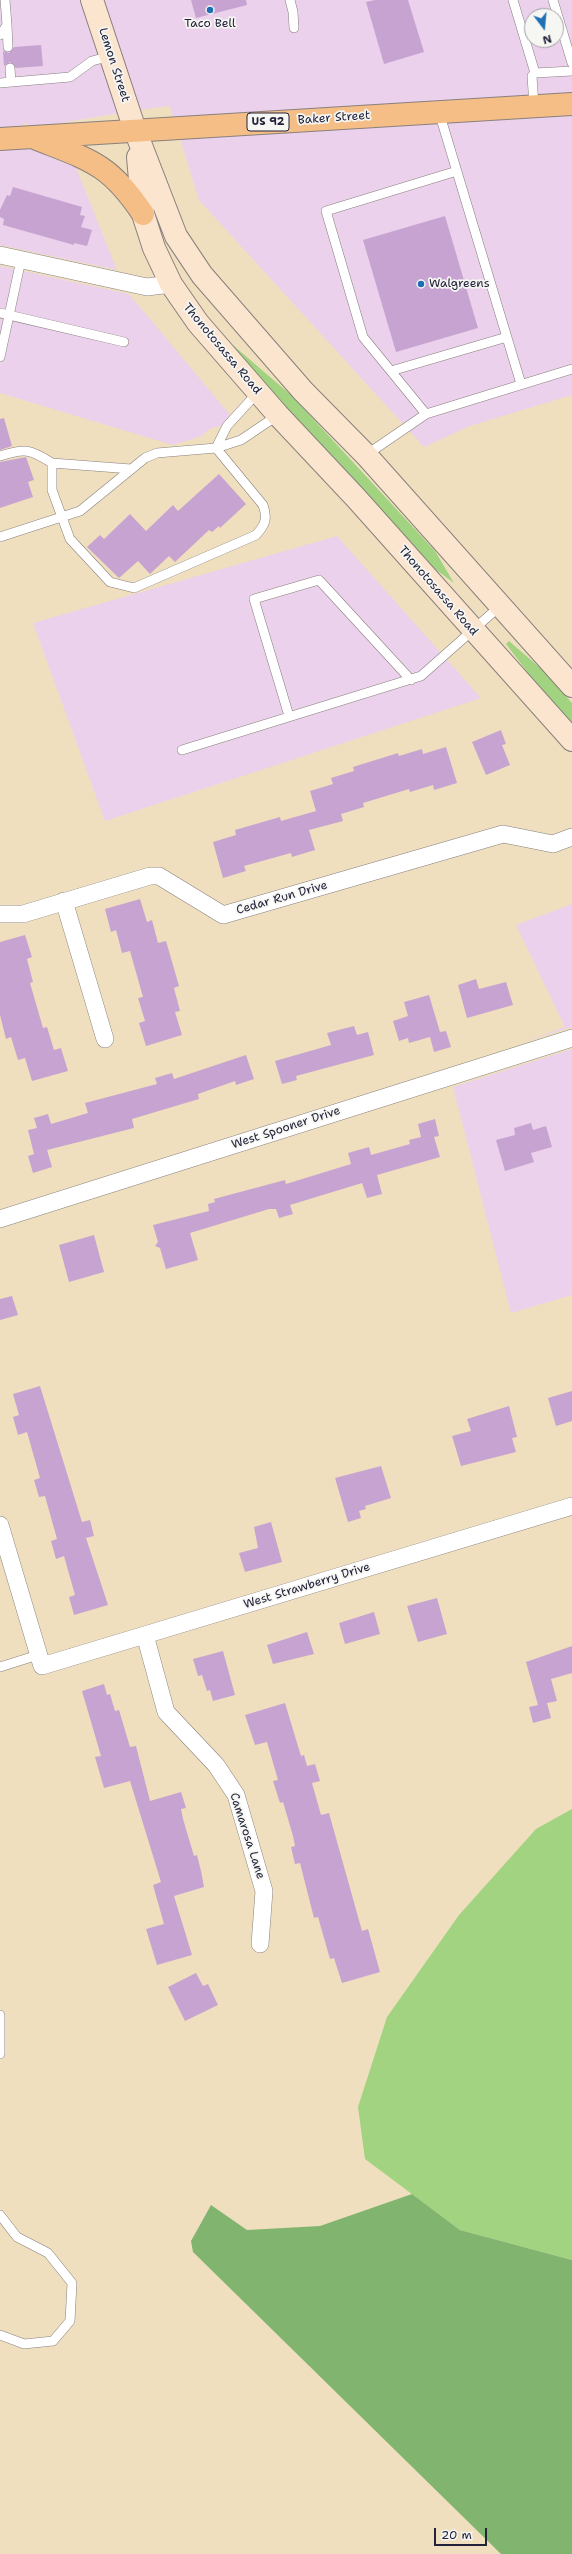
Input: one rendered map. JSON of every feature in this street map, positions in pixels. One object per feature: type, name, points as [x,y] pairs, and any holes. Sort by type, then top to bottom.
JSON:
[{"type":"main road","name":"Lemon Street","points":[[92,0],[135,130]]},
{"type":"main road","name":"Baker Street","points":[[0,138],[572,104]]},
{"type":"main road","name":"Thonotosassa Road","points":[[135,130],[143,214],[154,248],[171,284],[198,323],[278,415],[356,498],[472,630],[572,740]]},
{"type":"main road","points":[[135,130],[176,236],[202,275],[303,391],[366,455],[572,686]]},
{"type":"main road","points":[[30,137],[94,162],[126,188],[143,214]]},
{"type":"main road","points":[[176,236],[171,284],[186,287],[236,314]]},
{"type":"street","points":[[0,255],[147,287],[171,284]]},
{"type":"street","name":"Cedar Run Drive","points":[[0,914],[23,914],[142,877],[159,876],[223,915],[503,834],[553,844],[572,837]]},
{"type":"street","points":[[64,901],[105,1039]]},
{"type":"street","name":"West Spooner Drive","points":[[0,1219],[572,1038]]},
{"type":"street","name":"West Strawberry Drive","points":[[40,1660],[145,1636],[572,1506]]},
{"type":"street","points":[[0,1525],[40,1660]]},
{"type":"street","name":"Camarosa Lane","points":[[145,1636],[166,1712],[216,1765],[236,1795],[264,1891],[260,1944]]},
{"type":"lane","points":[[4,0],[8,47]]},
{"type":"lane","points":[[290,0],[293,12],[294,28]]},
{"type":"lane","points":[[513,0],[535,73],[532,76],[534,106]]},
{"type":"lane","points":[[553,0],[572,63]]},
{"type":"lane","points":[[0,35],[7,24]]},
{"type":"lane","points":[[0,83],[70,77],[92,61],[111,56]]},
{"type":"lane","points":[[10,68],[11,82]]},
{"type":"lane","points":[[535,73],[572,71]]},
{"type":"lane","points":[[439,112],[521,384]]},
{"type":"lane","points":[[426,414],[362,337],[326,211],[457,171]]},
{"type":"lane","points":[[0,357],[5,314],[21,260]]},
{"type":"lane","points":[[5,314],[124,342]]},
{"type":"lane","points":[[391,371],[506,338]]},
{"type":"lane","points":[[366,455],[426,414],[572,369]]},
{"type":"lane","points":[[216,448],[227,426],[258,392]]},
{"type":"lane","points":[[0,537],[80,511],[131,469],[157,453],[216,448],[241,440],[278,415]]},
{"type":"lane","points":[[52,463],[52,490],[61,518],[70,539],[110,582],[134,588],[256,536],[264,526],[267,516],[263,506],[216,448]]},
{"type":"lane","points":[[0,456],[21,450],[33,452],[52,463],[131,469]]},
{"type":"lane","points":[[289,716],[254,599],[319,580],[411,680]]},
{"type":"lane","points":[[182,750],[421,676],[500,606]]},
{"type":"lane","points":[[0,1667],[40,1660]]},
{"type":"lane","points":[[0,2015],[0,2054]]},
{"type":"lane","points":[[0,2215],[17,2237],[48,2253],[72,2283],[70,2321],[53,2341],[24,2344],[0,2335]]},
{"type":"shaded area","points":[[0,0],[82,0],[120,113],[49,125],[31,126],[24,123],[23,127],[0,128]]},
{"type":"shaded area","points":[[102,0],[572,0],[572,93],[173,117],[170,106],[138,110]]},
{"type":"shaded area","points":[[572,114],[572,395],[470,426],[424,447],[199,200],[180,138]]},
{"type":"shaded area","points":[[29,147],[75,165],[117,270],[0,245],[0,149]]},
{"type":"shaded area","points":[[0,266],[129,294],[236,422],[209,429],[202,436],[173,445],[0,393]]},
{"type":"shaded area","points":[[337,536],[481,698],[105,821],[33,623]]},
{"type":"shaded area","points":[[572,904],[572,1027],[524,1042],[565,1027],[516,925]]},
{"type":"shaded area","points":[[572,1049],[572,1295],[511,1313],[453,1087]]},
{"type":"green space","points":[[234,346],[291,395],[435,551],[454,583],[424,561],[232,348]]},
{"type":"green space","points":[[509,641],[545,672],[572,703],[572,724],[541,690],[506,644]]},
{"type":"green space","points":[[572,1809],[572,2260],[460,2230],[365,2159],[358,2107],[387,2017],[459,1915],[536,1829]]},
{"type":"green space","points":[[412,2194],[460,2230],[572,2260],[572,2554],[501,2554],[193,2252],[191,2241],[211,2205],[247,2230],[320,2226]]},
{"type":"building","name":"Taco Bell","points":[[191,0],[246,0],[247,5],[196,18]]},
{"type":"building","points":[[375,0],[408,0],[424,52],[384,64],[366,2]]},
{"type":"building","points":[[41,45],[43,66],[16,68],[10,62],[4,66],[3,51],[9,53],[14,47]]},
{"type":"building","points":[[13,187],[82,207],[80,215],[85,216],[81,227],[92,230],[87,246],[74,243],[74,245],[3,225],[4,219],[0,217],[0,210],[7,195],[10,196]]},
{"type":"building","name":"Walgreens","points":[[445,216],[478,328],[396,352],[363,240]]},
{"type":"building","points":[[4,418],[12,446],[0,450],[0,419]]},
{"type":"building","points":[[26,457],[34,480],[28,482],[33,497],[0,508],[0,462]]},
{"type":"building","points":[[219,474],[246,504],[220,528],[219,526],[212,532],[209,530],[175,562],[169,556],[150,574],[138,561],[119,578],[87,547],[100,535],[104,539],[130,514],[146,531],[173,505],[178,511]]},
{"type":"building","points":[[501,730],[506,744],[502,745],[510,765],[486,775],[472,742]]},
{"type":"building","points":[[446,747],[457,783],[434,790],[433,785],[410,792],[409,789],[363,803],[364,807],[341,814],[343,821],[309,830],[315,850],[292,857],[291,853],[244,866],[246,871],[223,878],[213,842],[236,835],[235,830],[280,817],[281,821],[316,811],[310,791],[333,784],[331,778],[354,771],[353,767],[398,753],[399,756],[422,749],[423,754]]},
{"type":"building","points":[[140,899],[147,922],[152,920],[158,943],[166,941],[179,986],[174,988],[180,1011],[175,1012],[182,1035],[146,1046],[139,1023],[145,1021],[138,998],[143,997],[130,951],[122,953],[116,930],[111,932],[105,909]]},
{"type":"building","points":[[25,935],[32,957],[27,959],[33,982],[30,983],[43,1028],[47,1027],[54,1050],[61,1048],[68,1071],[32,1081],[25,1058],[18,1060],[11,1037],[6,1039],[0,1015],[0,942]]},
{"type":"building","points":[[476,979],[479,989],[506,982],[513,1005],[467,1018],[458,985]]},
{"type":"building","points":[[429,995],[440,1032],[446,1031],[451,1047],[434,1052],[430,1037],[409,1043],[408,1038],[399,1041],[393,1021],[408,1016],[404,1002]]},
{"type":"building","points":[[354,1026],[357,1035],[368,1032],[374,1055],[296,1076],[297,1080],[282,1084],[275,1061],[331,1045],[327,1033]]},
{"type":"building","points":[[246,1055],[254,1079],[236,1085],[235,1081],[198,1094],[199,1099],[132,1119],[134,1128],[47,1150],[52,1167],[33,1173],[28,1156],[34,1154],[28,1130],[37,1128],[34,1118],[48,1114],[51,1124],[88,1113],[85,1103],[157,1084],[155,1078],[172,1073],[174,1079]]},
{"type":"building","points":[[435,1119],[439,1136],[434,1137],[440,1157],[377,1175],[382,1194],[367,1198],[362,1183],[290,1205],[293,1214],[279,1218],[276,1209],[269,1209],[190,1233],[198,1260],[166,1269],[160,1248],[155,1246],[158,1242],[153,1225],[209,1211],[208,1204],[215,1202],[214,1199],[285,1180],[286,1184],[351,1164],[348,1153],[369,1147],[371,1155],[410,1144],[409,1140],[421,1137],[418,1124]]},
{"type":"building","points":[[531,1123],[533,1130],[546,1126],[552,1147],[531,1153],[534,1162],[505,1171],[496,1140],[515,1135],[514,1128]]},
{"type":"building","points":[[94,1235],[104,1272],[69,1282],[59,1245]]},
{"type":"building","points":[[12,1296],[18,1315],[0,1320],[0,1299]]},
{"type":"building","points":[[40,1386],[82,1522],[90,1520],[94,1536],[86,1538],[108,1605],[74,1615],[69,1597],[75,1595],[64,1556],[56,1559],[51,1541],[57,1539],[45,1496],[39,1497],[34,1480],[40,1478],[27,1432],[18,1435],[13,1417],[19,1415],[13,1394]]},
{"type":"building","points":[[572,1391],[572,1421],[556,1426],[548,1398]]},
{"type":"building","points":[[509,1406],[517,1437],[512,1438],[516,1452],[461,1466],[452,1436],[471,1431],[467,1419]]},
{"type":"building","points":[[381,1466],[391,1498],[365,1506],[366,1509],[359,1511],[361,1518],[348,1522],[335,1478]]},
{"type":"building","points":[[271,1522],[282,1562],[245,1572],[239,1553],[258,1548],[254,1527]]},
{"type":"building","points":[[437,1598],[447,1634],[418,1642],[407,1606]]},
{"type":"building","points":[[374,1612],[380,1634],[345,1644],[339,1623]]},
{"type":"building","points":[[307,1632],[314,1654],[273,1664],[267,1645]]},
{"type":"building","points":[[572,1646],[572,1673],[551,1679],[557,1701],[547,1703],[551,1718],[533,1723],[529,1707],[538,1705],[526,1662]]},
{"type":"building","points":[[223,1651],[235,1695],[213,1701],[210,1690],[207,1691],[202,1675],[198,1676],[193,1659]]},
{"type":"building","points":[[104,1684],[107,1695],[110,1694],[115,1711],[119,1710],[130,1747],[136,1746],[150,1801],[181,1792],[186,1808],[181,1809],[183,1819],[194,1856],[197,1855],[201,1871],[204,1887],[174,1896],[192,1955],[157,1965],[146,1929],[164,1924],[153,1885],[161,1882],[130,1781],[104,1788],[95,1757],[101,1756],[82,1691]]},
{"type":"building","points":[[285,1703],[301,1756],[304,1755],[307,1766],[315,1764],[320,1781],[312,1783],[321,1815],[329,1813],[362,1931],[368,1929],[380,1972],[342,1983],[334,1958],[330,1959],[318,1917],[314,1918],[300,1863],[295,1864],[291,1847],[295,1846],[293,1836],[283,1802],[280,1803],[273,1781],[278,1780],[267,1742],[255,1745],[245,1715]]},
{"type":"building","points":[[196,1973],[203,1986],[208,1984],[218,2005],[185,2021],[168,1987]]},
{"type":"place","name":"Taco Bell","points":[[210,10]]},
{"type":"place","name":"Walgreens","points":[[421,284]]}]
